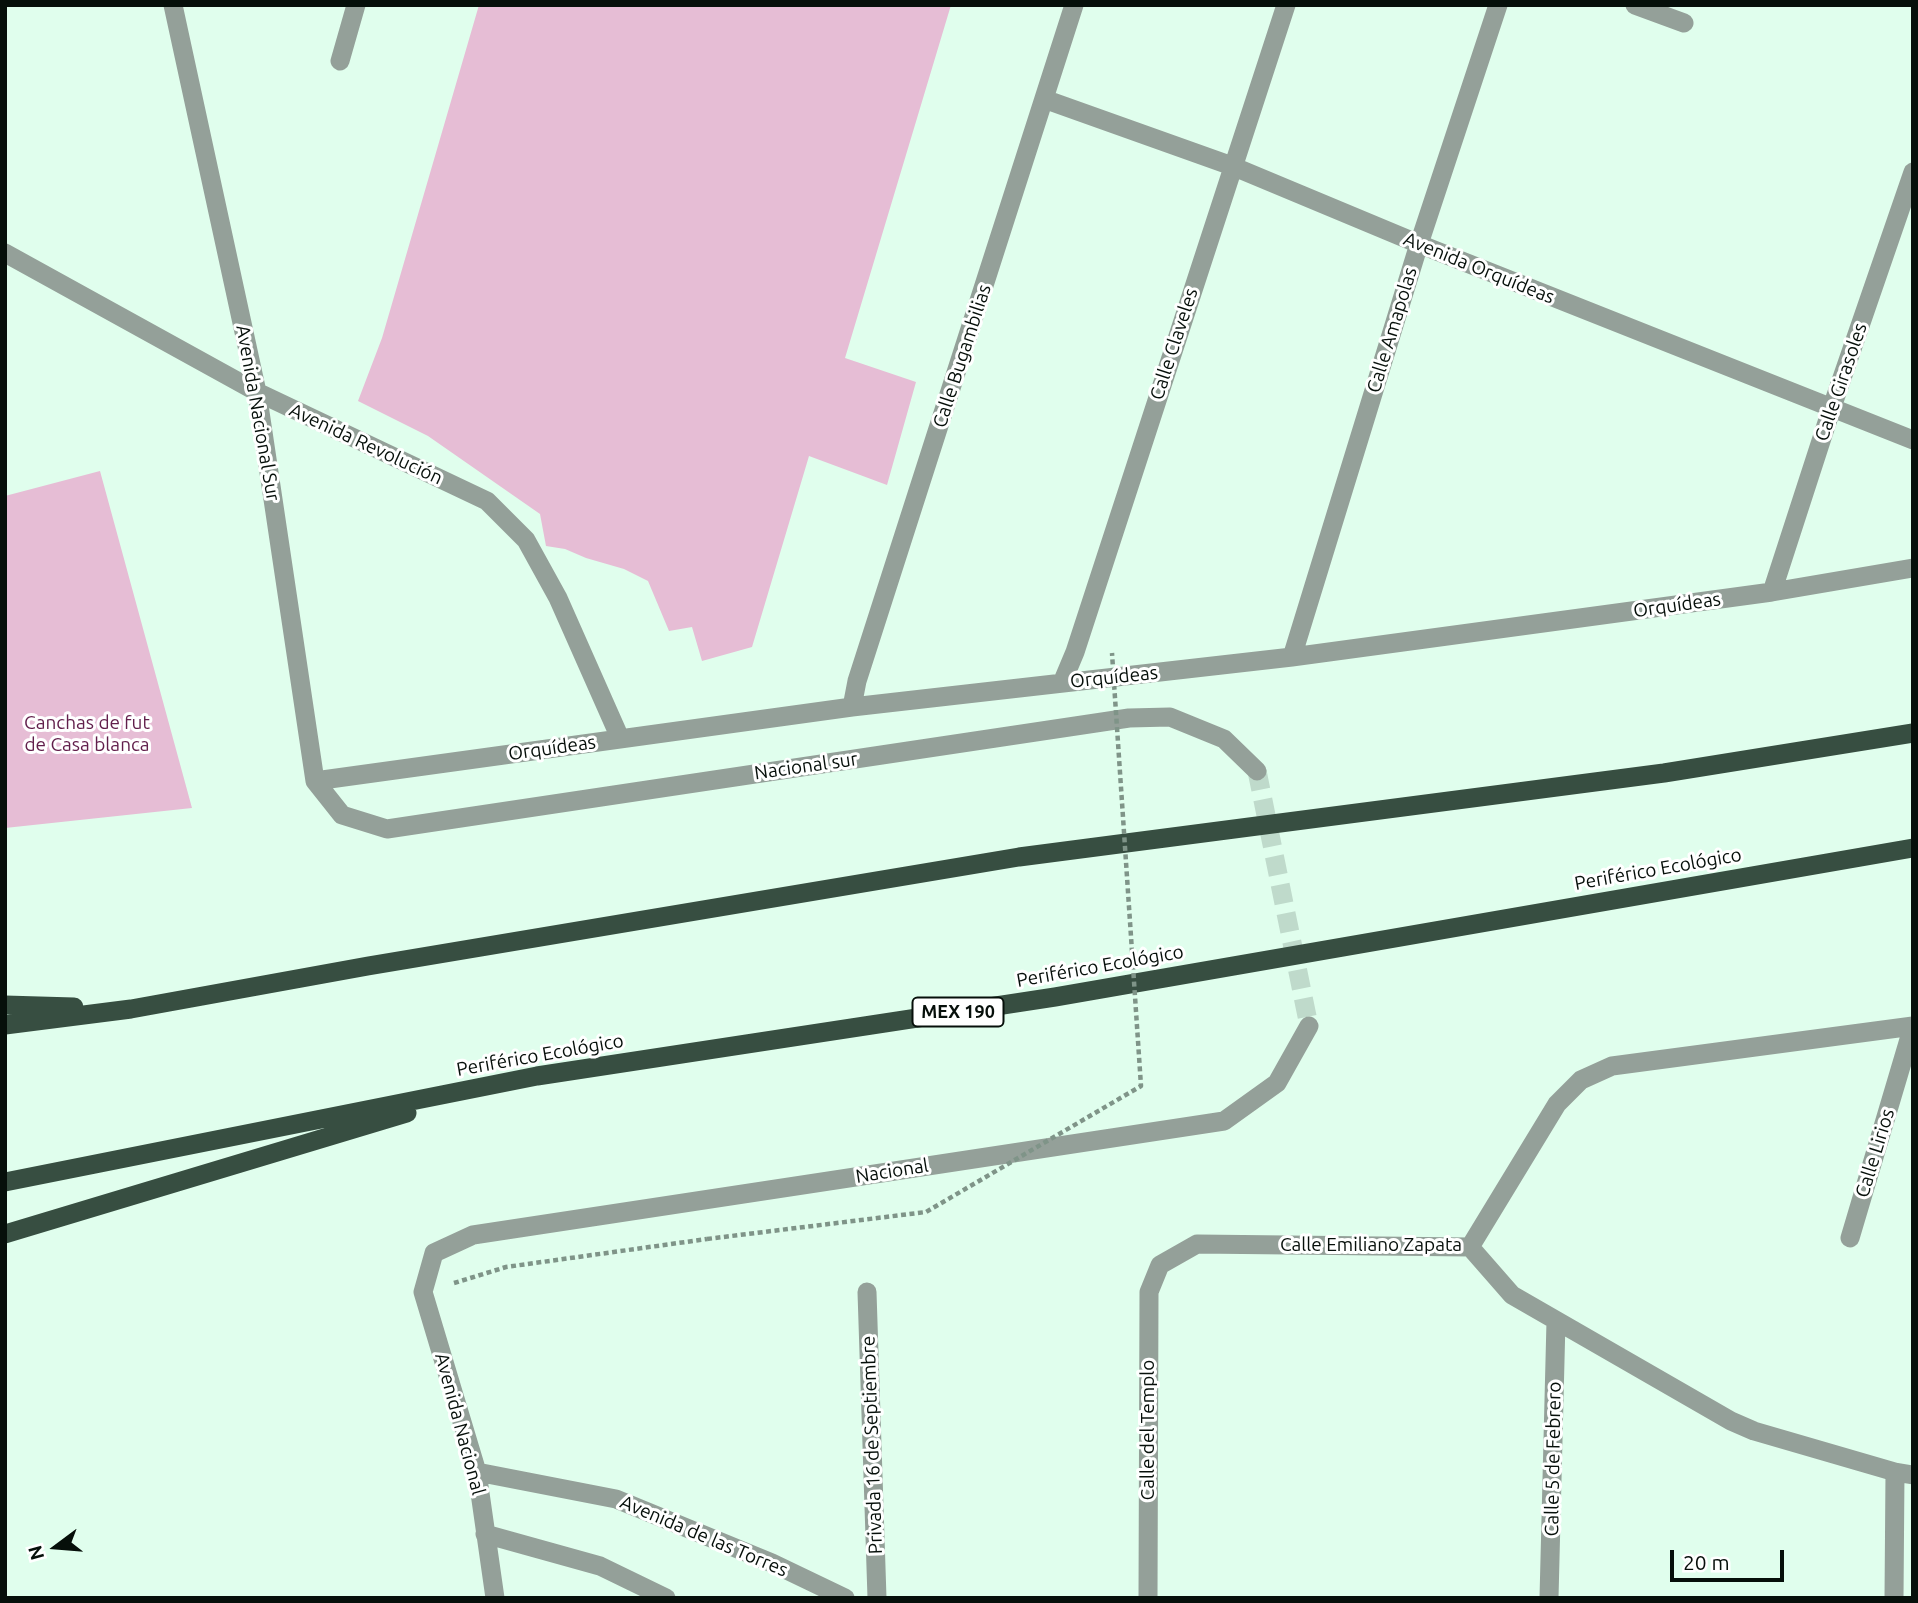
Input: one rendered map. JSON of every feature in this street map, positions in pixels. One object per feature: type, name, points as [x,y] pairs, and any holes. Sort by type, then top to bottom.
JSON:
[{"type":"highway","points":[[5,1025],[131,1009],[368,966],[1019,857],[1664,773],[1913,733]]},
{"type":"highway","name":"Periférico Ecológico","points":[[5,1182],[537,1076],[1055,998],[1913,848]]},
{"type":"highway","points":[[7,1004],[131,1009]]},
{"type":"highway","points":[[5,1234],[537,1076]]},
{"type":"street","name":"Avenida Nacional Sur","points":[[173,5],[257,392],[315,780],[342,815]]},
{"type":"street","points":[[340,61],[356,5]]},
{"type":"street","name":"Calle Bugambilias","points":[[852,707],[857,681],[1074,5]]},
{"type":"street","name":"Calle Claveles","points":[[1062,683],[1075,652],[1286,5]]},
{"type":"street","name":"Calle Amapolas","points":[[1292,657],[1419,244],[1498,5]]},
{"type":"street","points":[[1636,5],[1684,23]]},
{"type":"street","name":"Avenida Orquídeas","points":[[1044,99],[1232,166],[1419,244],[1913,440]]},
{"type":"street","name":"Calle Girasoles","points":[[1772,592],[1913,172]]},
{"type":"street","name":"Avenida Revolución","points":[[5,253],[257,392],[487,502],[526,540],[558,598],[620,738]]},
{"type":"street","name":"Orquídeas","points":[[315,780],[852,707],[1292,657],[1772,592],[1913,568]]},
{"type":"street","name":"Nacional sur","points":[[342,815],[387,829],[1129,718],[1170,717],[1224,739],[1257,771]]},
{"type":"street","name":"Nacional","points":[[423,1292],[434,1253],[473,1235],[1224,1121],[1278,1083],[1309,1026]]},
{"type":"street","name":"Calle Lirios","points":[[1850,1238],[1913,1026]]},
{"type":"street","name":"Calle Emiliano Zapata","points":[[1160,1265],[1197,1244],[1470,1247],[1557,1104],[1581,1080],[1612,1066],[1913,1026]]},
{"type":"street","points":[[1470,1247],[1512,1295],[1731,1421],[1754,1431],[1904,1473],[1894,1598]]},
{"type":"street","name":"Calle del Templo","points":[[1148,1598],[1149,1293],[1160,1265]]},
{"type":"street","name":"Avenida Nacional","points":[[423,1292],[477,1472],[495,1598]]},
{"type":"street","name":"Privada 16 de Septiembre","points":[[867,1292],[877,1598]]},
{"type":"street","name":"Calle 5 de Febrero","points":[[1549,1598],[1556,1321]]},
{"type":"street","name":"Avenida de las Torres","points":[[477,1472],[616,1499],[772,1563],[845,1598]]},
{"type":"street","points":[[485,1534],[600,1566],[666,1598]]},
{"type":"path","points":[[423,1292],[506,1267],[926,1212],[1141,1086],[1112,653]]},
{"type":"green space","points":[[479,5],[951,5],[845,358],[916,382],[887,485],[809,456],[752,647],[702,661],[692,627],[669,631],[648,581],[624,569],[565,549],[546,546],[540,514],[428,436],[358,401],[382,338]]},
{"type":"green space","name":"Canchas de fut de Casa blanca","points":[[100,471],[192,808],[5,828],[5,496]]},
{"type":"tunnel","points":[[1257,771],[1309,1026]]}]
